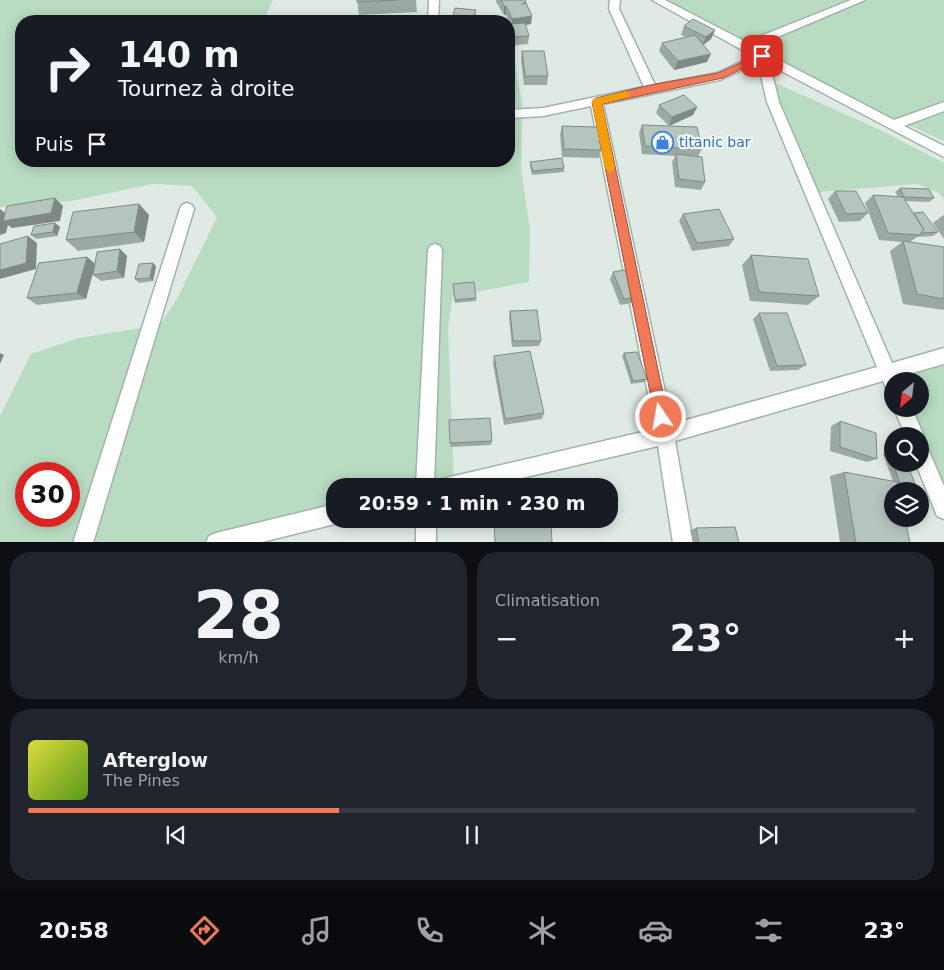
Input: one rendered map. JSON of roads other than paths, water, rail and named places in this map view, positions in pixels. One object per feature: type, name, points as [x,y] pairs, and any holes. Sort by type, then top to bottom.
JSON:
[{"type":"street","points":[[433,15],[434,0]]},
{"type":"street","points":[[615,0],[614,9],[650,88]]},
{"type":"street","points":[[657,0],[944,152]]},
{"type":"street","points":[[744,47],[860,0]]},
{"type":"street","points":[[515,114],[543,112],[596,102],[650,88],[720,76],[762,56]]},
{"type":"street","points":[[762,56],[773,102],[889,372]]},
{"type":"street","points":[[596,102],[665,435],[683,542]]},
{"type":"street","points":[[893,125],[944,106]]},
{"type":"street","points":[[83,542],[186,209]]},
{"type":"street","points":[[425,478],[435,250]]},
{"type":"street","points":[[904,372],[944,356]]},
{"type":"street","points":[[484,478],[665,435],[884,379]]},
{"type":"street","points":[[929,472],[944,509]]},
{"type":"street","points":[[216,542],[326,516]]},
{"type":"street","points":[[426,528],[426,542]]},
{"type":"place","name":"titanic bar","points":[[663,142]]}]
